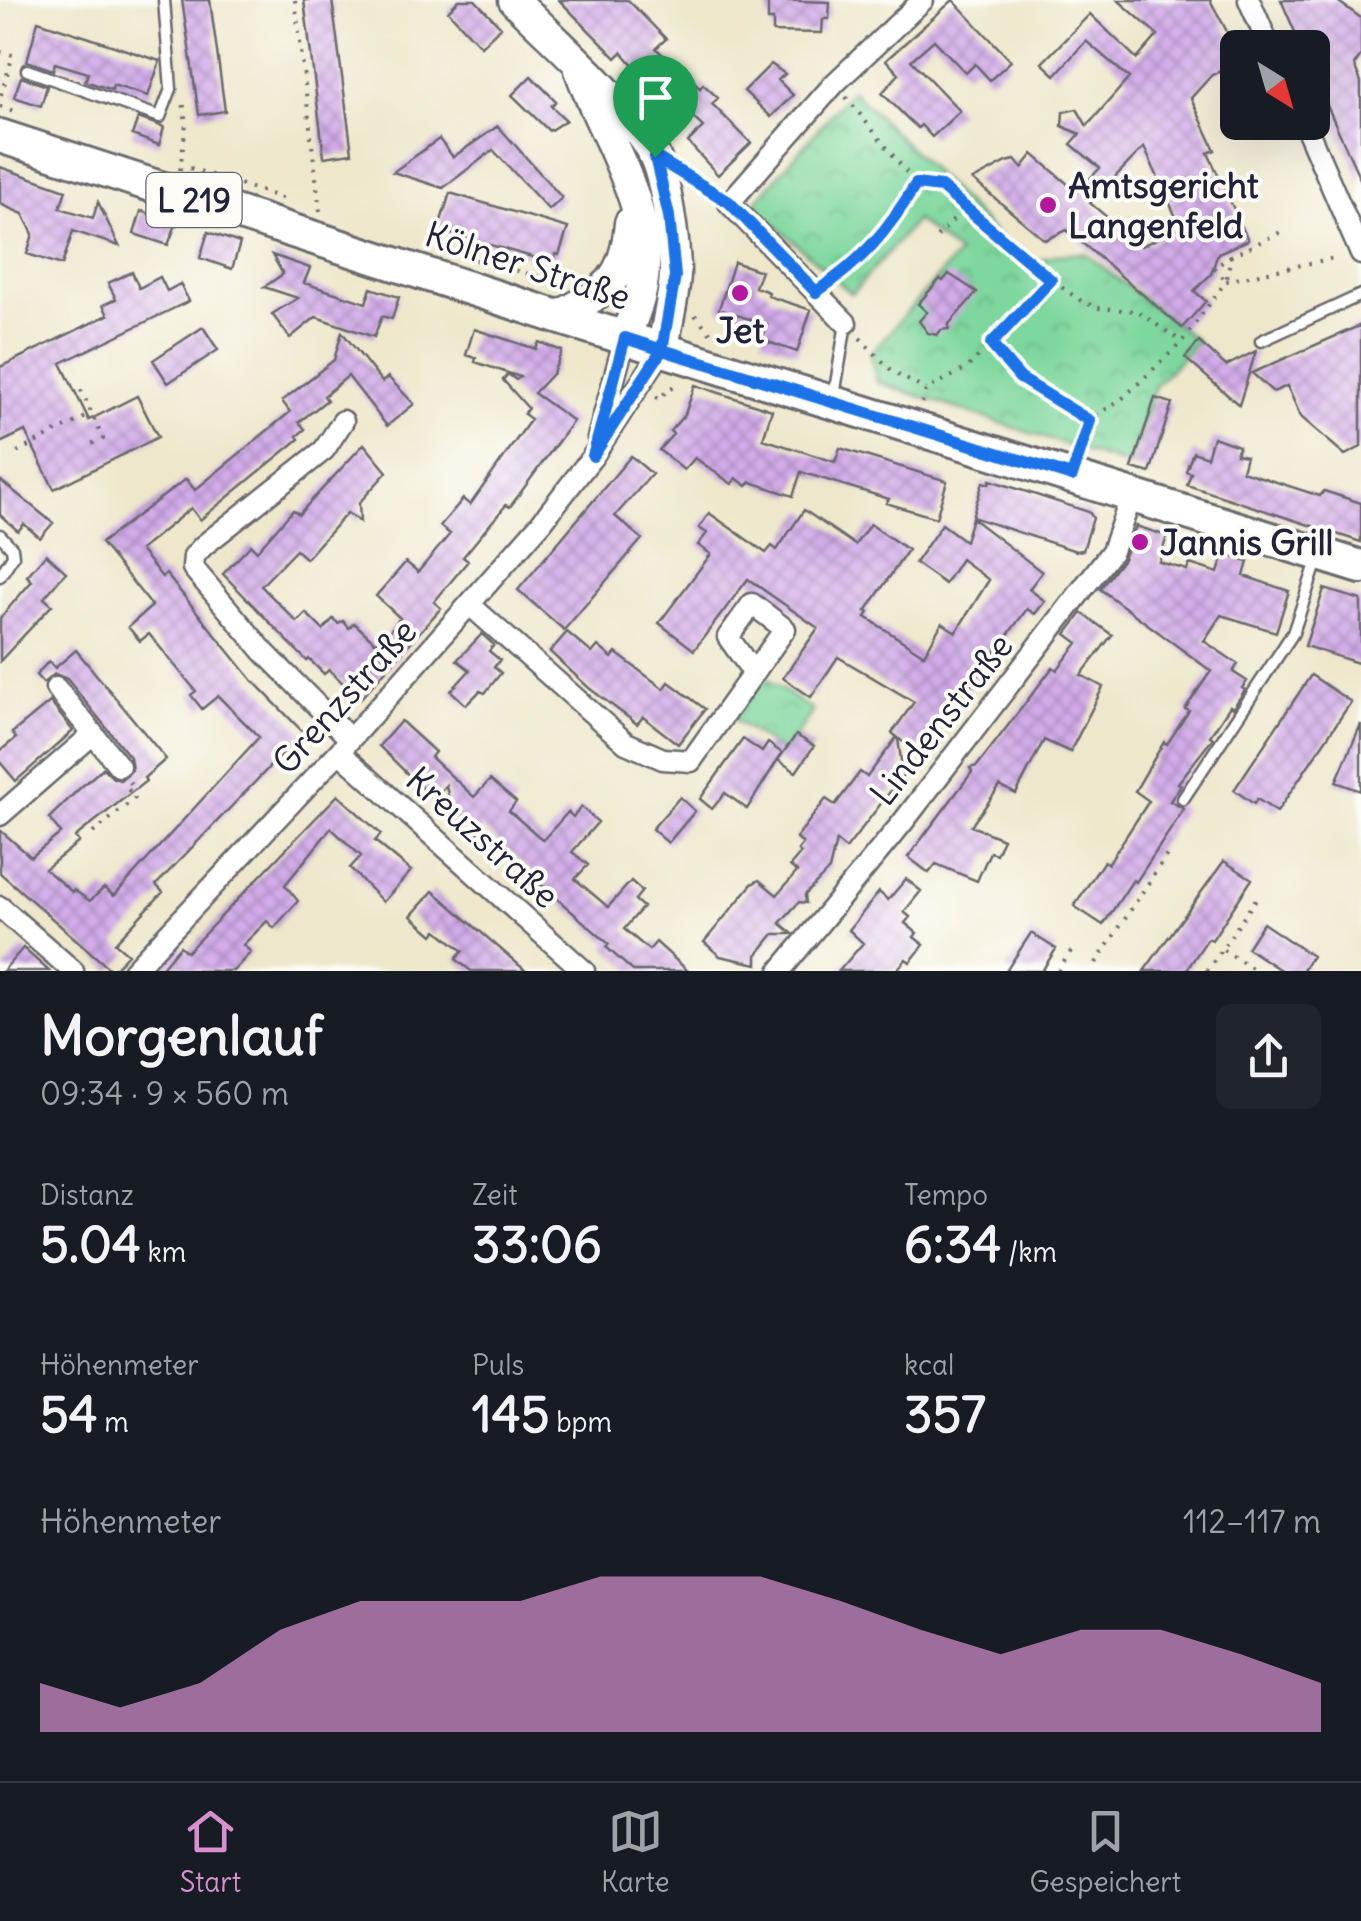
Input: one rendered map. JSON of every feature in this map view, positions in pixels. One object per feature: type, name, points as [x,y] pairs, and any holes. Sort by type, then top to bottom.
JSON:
[{"type":"main road","points":[[514,0],[634,124],[655,157],[669,216],[675,276],[662,350]]},
{"type":"main road","points":[[580,67],[594,112],[644,224],[640,298],[625,338]]},
{"type":"main road","name":"Kölner Straße","points":[[0,136],[558,318],[1361,567]]},
{"type":"main road","points":[[558,318],[594,297],[616,276],[628,254],[633,195]]},
{"type":"street","points":[[846,324],[729,202],[835,83],[923,0]]},
{"type":"street","points":[[1249,0],[1262,30]]},
{"type":"street","points":[[1312,140],[1361,254]]},
{"type":"street","name":"Grenzstraße","points":[[593,456],[625,338]]},
{"type":"street","name":"Grenzstraße","points":[[133,971],[344,746],[541,522],[593,456],[662,350]]},
{"type":"street","name":"Kreuzstraße","points":[[342,422],[324,450],[203,546],[194,556],[193,568],[344,746],[584,971]]},
{"type":"street","name":"Lindenstraße","points":[[780,971],[903,822],[1112,551],[1132,496]]},
{"type":"street","points":[[470,605],[626,743],[663,759],[691,762],[753,672]]},
{"type":"street","points":[[56,688],[119,766]]},
{"type":"street","points":[[0,815],[93,734]]},
{"type":"street","points":[[0,907],[73,971]]},
{"type":"lane","points":[[27,70],[160,117],[171,88],[164,0]]},
{"type":"lane","points":[[1260,340],[1361,295]]},
{"type":"lane","points":[[834,402],[846,324]]},
{"type":"lane","points":[[0,535],[12,548],[13,556],[0,576]]},
{"type":"lane","points":[[1184,799],[1293,633],[1319,555]]},
{"type":"path","points":[[294,0],[323,242]]},
{"type":"path","points":[[0,52],[13,55],[0,98]]},
{"type":"path","points":[[835,83],[916,184],[941,187],[1051,280],[1097,308],[1137,311],[1182,342]]},
{"type":"path","points":[[655,157],[729,202]]},
{"type":"path","points":[[816,292],[860,261],[890,227],[916,184]]},
{"type":"path","points":[[937,237],[965,208]]},
{"type":"path","points":[[1226,281],[1214,268],[1285,230]]},
{"type":"path","points":[[1226,281],[1361,254]]},
{"type":"path","points":[[1072,476],[1090,421],[1124,396],[1182,342],[1226,281],[1231,256]]},
{"type":"path","points":[[914,426],[926,390],[967,368],[1051,280]]},
{"type":"path","points":[[690,300],[696,317],[719,342]]},
{"type":"path","points":[[846,324],[893,372],[926,390]]},
{"type":"path","points":[[991,344],[1020,378],[1090,421]]},
{"type":"path","points":[[81,390],[103,439],[89,445]]},
{"type":"path","points":[[17,452],[92,414]]},
{"type":"path","points":[[93,833],[135,798],[119,766]]},
{"type":"path","points":[[1096,963],[1170,850]]},
{"type":"path","points":[[1207,971],[1256,900]]},
{"type":"path","points":[[1058,971],[1073,948]]},
{"type":"path","points":[[1222,949],[1257,971]]},
{"type":"green space","points":[[852,90],[1026,265],[1055,255],[1085,253],[1197,341],[1155,386],[1129,466],[877,382],[870,354],[958,254],[916,220],[852,294],[753,205]]},
{"type":"green space","points":[[764,677],[813,711],[783,753],[734,719]]},
{"type":"building","points":[[182,0],[210,0],[225,111],[199,115]]},
{"type":"building","points":[[304,0],[332,0],[352,153],[324,157]]},
{"type":"building","points":[[459,0],[475,0],[501,27],[481,46],[448,11]]},
{"type":"building","points":[[559,0],[628,0],[666,39],[656,48],[685,78],[688,76],[700,88],[703,84],[718,98],[712,104],[751,143],[718,175],[688,142],[703,127],[681,106],[674,112],[622,52],[616,58]]},
{"type":"building","points":[[768,0],[830,2],[829,19],[823,19],[822,33],[773,32],[773,20],[768,20]]},
{"type":"building","points":[[953,0],[1011,61],[990,80],[975,64],[966,73],[934,40],[911,60],[960,111],[932,137],[882,93],[899,74],[886,60]]},
{"type":"building","points":[[1118,0],[1210,0],[1226,30],[1220,30],[1220,71],[1191,98],[1215,150],[1208,153],[1248,240],[1218,253],[1211,274],[1194,291],[1206,301],[1182,328],[1067,230],[1045,240],[973,180],[1015,160],[1022,168],[1033,154],[1077,192],[1100,168],[1071,144],[1080,134],[1062,126],[1063,112],[1077,109],[1087,126],[1129,78],[1086,41],[1055,75],[1042,63],[1090,14],[1137,59],[1158,35]],"holes":[[[1144,147],[1181,228],[1141,246],[1090,203]]]},
{"type":"building","points":[[1281,0],[1336,0],[1361,18],[1361,55],[1354,65],[1361,82],[1361,181],[1330,112],[1330,30],[1294,30]]},
{"type":"building","points":[[38,21],[160,61],[148,96],[85,81],[88,73],[55,63],[53,70],[27,61]]},
{"type":"building","points":[[771,64],[785,74],[778,80],[793,95],[771,117],[744,91]]},
{"type":"building","points":[[531,76],[556,101],[551,106],[566,120],[549,131],[512,95]]},
{"type":"building","points":[[21,77],[47,86],[41,106],[14,97]]},
{"type":"building","points":[[138,118],[164,127],[159,145],[132,135]]},
{"type":"building","points":[[498,126],[562,198],[549,210],[493,150],[443,188],[393,172],[439,139],[453,157]]},
{"type":"building","points":[[0,167],[66,190],[60,208],[93,218],[98,202],[119,246],[73,231],[62,265],[27,254],[33,234],[23,214],[0,204]]},
{"type":"building","points":[[450,193],[568,228],[559,255],[553,263],[438,230]]},
{"type":"building","points":[[141,211],[177,222],[168,245],[134,234]]},
{"type":"building","points":[[208,232],[240,243],[232,269],[200,258]]},
{"type":"building","points":[[272,255],[310,268],[304,283],[366,303],[371,288],[399,297],[392,319],[382,316],[374,337],[316,317],[290,338],[272,314],[298,298],[264,287],[283,274]]},
{"type":"building","points":[[734,262],[761,271],[755,287],[769,292],[768,296],[811,310],[797,352],[762,340],[767,325],[719,309]]},
{"type":"building","points":[[132,272],[139,288],[160,277],[167,291],[180,284],[189,301],[61,363],[89,420],[137,396],[158,437],[54,489],[25,431],[0,443],[0,367],[108,315],[103,305],[116,299],[108,283]]},
{"type":"building","points":[[949,274],[977,292],[949,324],[949,329],[937,335],[928,333],[919,321],[927,312],[918,304]]},
{"type":"building","points":[[1361,325],[1361,447],[1345,455],[1301,417],[1287,386],[1273,392],[1252,373]]},
{"type":"building","points":[[203,327],[218,350],[168,383],[153,360]]},
{"type":"building","points":[[474,329],[536,349],[539,342],[562,351],[553,373],[534,393],[573,421],[510,507],[506,505],[463,557],[468,561],[434,602],[441,608],[360,699],[329,670],[324,674],[307,661],[223,574],[251,545],[257,551],[293,510],[299,514],[364,444],[387,472],[359,503],[360,522],[347,513],[306,559],[296,550],[261,586],[297,622],[306,613],[323,630],[333,619],[339,624],[343,621],[349,628],[354,623],[376,643],[388,633],[400,618],[376,596],[406,562],[418,572],[450,534],[440,526],[463,499],[470,505],[531,419],[524,414],[528,408],[503,380],[508,374],[516,380],[520,377],[475,362],[476,358],[466,355]]},
{"type":"building","points":[[342,332],[382,382],[388,377],[414,404],[387,426],[348,376],[324,396],[327,400],[299,422],[305,429],[297,436],[299,439],[200,520],[191,508],[140,550],[162,577],[166,574],[253,681],[303,732],[156,885],[163,892],[115,943],[128,954],[112,971],[0,873],[0,830],[31,857],[61,833],[49,818],[103,768],[120,780],[132,770],[130,757],[67,679],[55,674],[43,683],[36,675],[49,661],[55,668],[76,650],[166,759],[144,778],[146,781],[75,837],[79,842],[45,869],[72,892],[90,901],[104,888],[114,896],[259,737],[218,696],[202,709],[191,695],[196,691],[149,634],[140,641],[128,627],[152,606],[101,543],[186,479],[195,490],[290,412],[282,401],[334,360]]},
{"type":"building","points":[[1199,342],[1226,366],[1256,351],[1239,405],[1185,358]]},
{"type":"building","points":[[695,385],[772,410],[763,439],[835,462],[840,448],[947,481],[936,518],[801,472],[793,496],[751,482],[747,486],[736,478],[732,484],[695,458],[684,470],[659,450],[685,414]]},
{"type":"building","points":[[1155,398],[1172,403],[1150,473],[1132,468]]},
{"type":"building","points":[[1213,437],[1239,446],[1236,454],[1246,456],[1242,471],[1320,496],[1324,491],[1361,503],[1361,542],[1187,485],[1191,473],[1186,471],[1193,452],[1207,457]]},
{"type":"building","points":[[631,456],[652,474],[615,516],[642,539],[564,630],[518,590]]},
{"type":"building","points":[[0,480],[53,523],[40,538],[24,524],[18,531],[0,515]]},
{"type":"building","points":[[990,480],[1089,512],[1093,518],[1083,550],[972,517],[983,482],[989,484]]},
{"type":"building","points":[[804,510],[855,545],[870,524],[908,550],[866,611],[866,617],[924,655],[942,623],[956,632],[989,580],[961,559],[945,584],[915,563],[942,524],[965,541],[972,518],[1042,572],[1029,589],[1045,601],[1035,614],[1027,609],[953,709],[943,702],[930,741],[925,741],[916,752],[898,738],[903,775],[846,849],[836,841],[829,870],[805,895],[806,903],[799,902],[780,923],[793,934],[774,934],[757,955],[757,964],[720,956],[704,942],[752,884],[759,880],[777,895],[797,872],[790,866],[803,844],[796,838],[826,799],[835,805],[860,772],[867,777],[897,737],[892,733],[914,702],[838,657],[811,697],[783,678],[818,628],[748,579],[694,650],[659,623],[711,554],[698,545],[707,533],[699,528],[709,513],[766,553],[772,546],[777,550]]},
{"type":"building","points":[[1136,526],[1167,536],[1159,562],[1187,570],[1190,564],[1218,573],[1224,554],[1248,562],[1244,576],[1289,591],[1276,632],[1221,615],[1204,641],[1238,664],[1233,672],[1247,681],[1242,688],[1245,690],[1178,783],[1181,785],[1170,801],[1184,809],[1103,925],[1074,906],[1104,861],[1108,864],[1149,801],[1135,791],[1211,671],[1100,589],[1123,559]]},
{"type":"building","points":[[46,554],[66,572],[44,598],[52,605],[0,661],[0,618],[32,581],[27,576]]},
{"type":"building","points":[[1324,589],[1361,600],[1361,664],[1305,646]]},
{"type":"building","points":[[1082,613],[1112,635],[1081,675],[1103,687],[1070,752],[1044,740],[1016,794],[1000,786],[971,826],[1003,839],[996,854],[990,852],[977,881],[936,864],[929,873],[908,857],[972,772],[970,768],[977,766],[1053,667],[1057,670],[1078,643],[1066,634]]},
{"type":"building","points":[[567,632],[592,653],[598,646],[612,658],[616,653],[664,689],[669,682],[705,709],[678,744],[643,717],[637,724],[550,652]]},
{"type":"building","points":[[482,634],[494,645],[489,651],[500,660],[494,667],[501,673],[485,693],[480,691],[466,705],[451,691],[470,670],[457,660]]},
{"type":"building","points":[[1311,675],[1351,702],[1277,812],[1257,799],[1254,804],[1234,790]]},
{"type":"building","points":[[50,702],[73,731],[16,781],[0,762],[0,751],[16,738],[12,733]]},
{"type":"building","points":[[401,721],[435,752],[431,757],[474,797],[490,780],[516,802],[509,811],[543,840],[568,812],[573,817],[581,807],[598,822],[572,852],[588,865],[575,879],[608,907],[631,881],[642,891],[635,900],[643,907],[624,929],[649,950],[656,942],[688,971],[633,971],[606,947],[609,944],[482,828],[476,835],[463,823],[454,825],[446,785],[433,799],[379,746]]},
{"type":"building","points":[[1361,724],[1361,791],[1336,782]]},
{"type":"building","points":[[796,735],[814,746],[796,772],[778,760]]},
{"type":"building","points":[[743,739],[762,752],[768,743],[782,753],[747,809],[725,793],[712,809],[700,799]]},
{"type":"building","points":[[338,795],[381,834],[375,841],[411,871],[383,902],[350,868],[361,856],[331,828],[285,885],[298,901],[274,928],[267,921],[243,945],[251,952],[233,971],[159,971],[180,946],[187,952]]},
{"type":"building","points":[[680,797],[695,811],[668,843],[652,829]]},
{"type":"building","points":[[1224,861],[1252,879],[1212,940],[1208,938],[1186,971],[1144,971]]},
{"type":"building","points":[[906,879],[921,891],[904,912],[910,917],[905,923],[924,945],[896,971],[839,971],[863,943],[849,930],[879,892],[888,900]]},
{"type":"building","points":[[433,891],[526,971],[471,971],[456,959],[463,951],[437,930],[433,935],[411,916]]},
{"type":"building","points":[[1263,923],[1312,956],[1302,971],[1282,971],[1247,948]]},
{"type":"building","points":[[1031,933],[1056,949],[1042,971],[1006,971]]},
{"type":"building","points":[[23,948],[49,971],[3,971]]},
{"type":"place","name":"Amtsgericht Langenfeld","points":[[1048,205]]},
{"type":"place","name":"Jet","points":[[740,293]]},
{"type":"place","name":"Jannis Grill","points":[[1140,542]]},
{"type":"route","points":[[655,157],[669,216],[675,276],[662,350],[593,456],[625,338],[662,350],[1072,476],[1090,421],[1020,378],[991,344],[1051,280],[941,187],[916,184],[890,227],[860,261],[816,292],[729,202],[655,157]]}]
